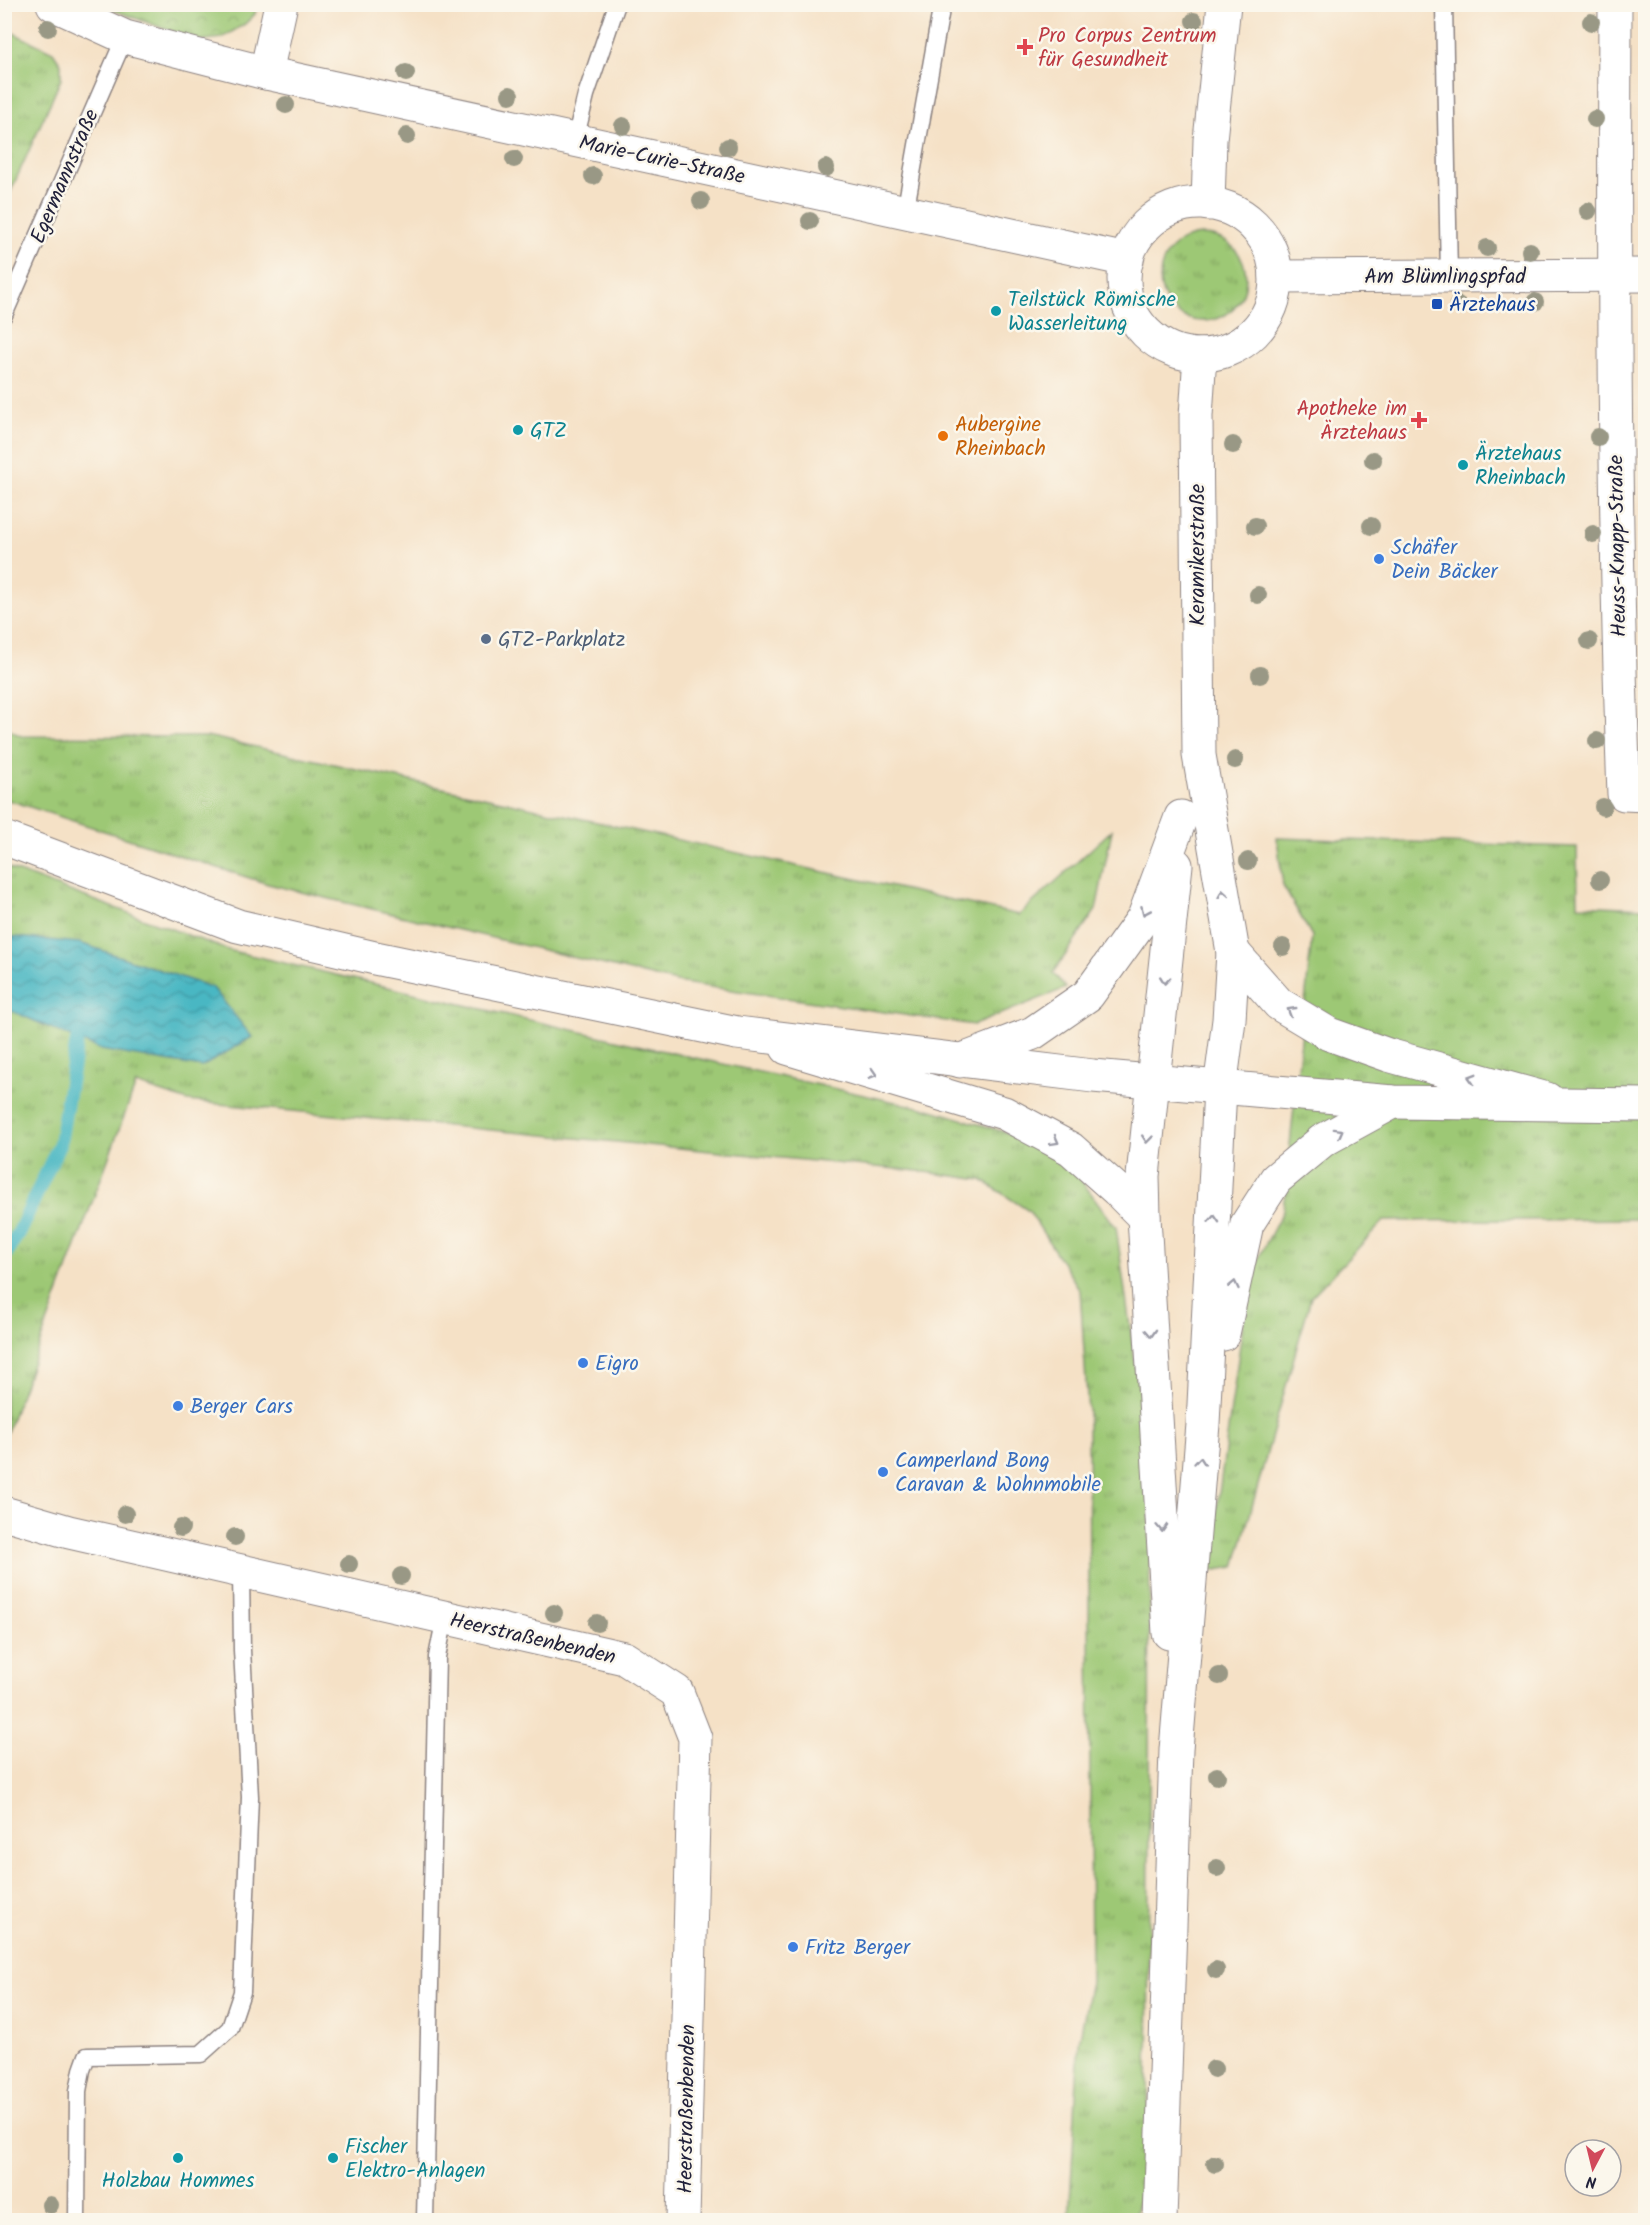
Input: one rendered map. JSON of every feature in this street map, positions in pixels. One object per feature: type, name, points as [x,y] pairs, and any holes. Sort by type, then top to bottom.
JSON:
[{"type":"street","points":[[53,4],[125,37],[266,73],[281,4]]},
{"type":"street","points":[[1208,204],[1210,140],[1224,4]]},
{"type":"street","points":[[1616,4],[1630,275]]},
{"type":"street","name":"Marie-Curie-Straße","points":[[266,73],[1127,260]]},
{"type":"street","points":[[1192,204],[1208,204],[1236,213],[1251,223],[1263,236],[1272,256],[1276,277],[1271,308],[1260,326],[1244,342],[1223,352],[1200,355],[1174,351],[1153,339],[1138,324],[1129,307],[1124,285],[1127,260],[1140,233],[1150,222],[1163,213],[1192,204]]},
{"type":"street","name":"Am Blümlingspfad","points":[[1276,277],[1630,275]]},
{"type":"street","name":"Heuss-Knapp-Straße","points":[[1630,275],[1618,645],[1624,794],[1646,795]]},
{"type":"street","name":"Keramikerstraße","points":[[1200,355],[1196,416],[1199,755],[1233,952],[1229,1020],[1220,1088],[1203,1424]]},
{"type":"street","name":"Keramikerstraße","points":[[1176,1750],[1143,1176],[1180,817],[1199,755]]},
{"type":"street","points":[[960,1061],[1033,1033],[1088,995],[1144,917],[1180,817]]},
{"type":"street","points":[[4,838],[238,926],[375,958],[737,1032],[1093,1076],[1393,1102],[1646,1105]]},
{"type":"street","points":[[1233,952],[1279,1004],[1329,1034],[1388,1055],[1569,1105]]},
{"type":"street","points":[[737,1032],[1004,1113],[1071,1149],[1144,1217]]},
{"type":"street","points":[[1160,2220],[1176,1750],[1203,1424],[1246,1224],[1276,1179],[1307,1153],[1323,1141],[1393,1102]]},
{"type":"street","name":"Heerstraßenbenden","points":[[4,1513],[69,1532],[624,1658],[677,1692],[695,1738],[683,2220]]},
{"type":"lane","points":[[575,140],[586,95],[617,4]]},
{"type":"lane","points":[[905,213],[942,4]]},
{"type":"lane","points":[[1444,4],[1449,277]]},
{"type":"lane","name":"Egermannstraße","points":[[4,315],[125,37]]},
{"type":"lane","points":[[77,2220],[78,2091],[87,2056],[201,2054],[230,2028],[242,1992],[250,1797],[242,1650],[241,1571]]},
{"type":"lane","points":[[425,2220],[437,1657],[445,1617]]},
{"type":"green space","points":[[106,4],[257,5],[255,14],[245,24],[222,38],[198,41],[105,7]]},
{"type":"green space","points":[[5,29],[53,52],[61,64],[61,79],[5,204]]},
{"type":"green space","points":[[1203,235],[1219,239],[1233,248],[1242,262],[1246,278],[1242,294],[1233,308],[1219,317],[1203,321],[1187,317],[1173,308],[1164,294],[1160,278],[1164,262],[1173,248],[1187,239]]},
{"type":"green space","points":[[5,728],[21,736],[211,737],[1019,915],[1112,830],[1096,910],[1053,973],[1066,988],[974,1025],[676,982],[268,884],[5,799]]},
{"type":"green space","points":[[1277,838],[1577,847],[1578,905],[1645,908],[1645,1219],[1384,1221],[1311,1297],[1235,1567],[1208,1571],[1250,1274],[1283,1211],[1312,936],[1283,886]]},
{"type":"green space","points":[[5,867],[228,950],[646,1047],[932,1110],[1021,1137],[1072,1168],[1116,1227],[1150,1468],[1148,2157],[1134,2220],[1069,2220],[1079,2043],[1091,1981],[1088,1412],[1080,1290],[1029,1211],[982,1180],[918,1171],[188,1101],[136,1084],[5,1437]]},
{"type":"water","points":[[5,936],[80,943],[213,988],[252,1037],[202,1067],[101,1050],[7,1009],[4,1004]]},
{"type":"waterway","points":[[4,1257],[20,1230],[60,1143],[77,1040]]},
{"type":"place","name":"Pro Corpus Zentrum für Gesundheit","points":[[1025,47]]},
{"type":"place","name":"Ärztehaus","points":[[1437,304]]},
{"type":"place","name":"Teilstück Römische Wasserleitung","points":[[996,311]]},
{"type":"place","name":"Apotheke im Ärztehaus","points":[[1419,420]]},
{"type":"place","name":"GTZ","points":[[518,430]]},
{"type":"place","name":"Aubergine Rheinbach","points":[[943,436]]},
{"type":"place","name":"Ärztehaus Rheinbach","points":[[1463,465]]},
{"type":"place","name":"Schäfer Dein Bäcker","points":[[1379,559]]},
{"type":"place","name":"GTZ-Parkplatz","points":[[486,639]]},
{"type":"place","name":"Eigro","points":[[583,1363]]},
{"type":"place","name":"Berger Cars","points":[[178,1406]]},
{"type":"place","name":"Camperland Bong Caravan & Wohnmobile","points":[[883,1472]]},
{"type":"place","name":"Fritz Berger","points":[[793,1947]]},
{"type":"place","name":"Holzbau Hommes","points":[[178,2158]]},
{"type":"place","name":"Fischer Elektro-Anlagen","points":[[333,2158]]}]
